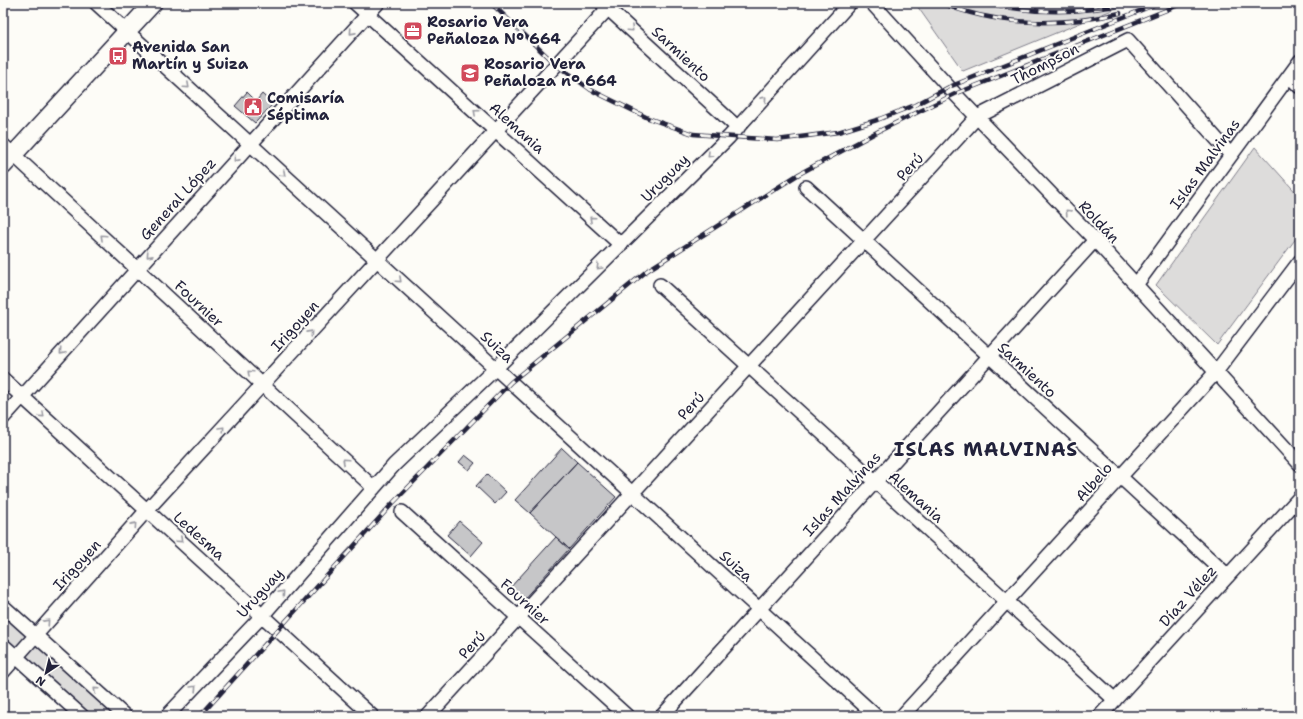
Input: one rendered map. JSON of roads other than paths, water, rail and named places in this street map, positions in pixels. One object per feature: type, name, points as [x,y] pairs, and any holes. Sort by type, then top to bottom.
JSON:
[{"type":"main road","points":[[7,155],[153,3]]},
{"type":"street","name":"Suiza","points":[[96,3],[876,716]]},
{"type":"street","name":"Alemania","points":[[355,3],[621,245]]},
{"type":"street","name":"General López","points":[[3,418],[378,3]]},
{"type":"street","name":"Uruguay","points":[[167,716],[262,616],[374,488],[438,422],[496,368],[738,128],[850,3]]},
{"type":"street","name":"Roldán","points":[[872,3],[977,117],[1095,240],[1300,464]]},
{"type":"street","name":"Sarmiento","points":[[608,5],[738,128]]},
{"type":"street","name":"Irigoyen","points":[[3,672],[147,510],[496,130],[608,5]]},
{"type":"street","name":"Thompson","points":[[977,117],[1128,40],[1232,155]]},
{"type":"street","name":"Islas Malvinas","points":[[1136,285],[1300,61]]},
{"type":"street","points":[[1289,76],[1300,87]]},
{"type":"street","name":"Perú","points":[[428,716],[977,117]]},
{"type":"street","name":"Fournier","points":[[7,155],[137,269],[374,488]]},
{"type":"street","name":"Sarmiento","points":[[806,187],[1228,576]]},
{"type":"street","name":"Islas Malvinas","points":[[662,716],[1095,240]]},
{"type":"street","name":"Albelo","points":[[902,716],[1216,372],[1300,261]]},
{"type":"street","name":"Alemania","points":[[660,285],[1115,700]]},
{"type":"street","name":"Ledesma","points":[[3,379],[372,716]]},
{"type":"street","name":"Díaz Vélez","points":[[1100,716],[1300,497]]},
{"type":"street","name":"Fournier","points":[[402,512],[627,716]]},
{"type":"street","points":[[3,606],[125,716]]},
{"type":"street","points":[[3,645],[82,716]]},
{"type":"railway","points":[[491,3],[555,64],[591,90],[648,118],[693,134],[777,140],[838,132],[877,120],[915,105],[949,87],[1159,3]]},
{"type":"railway","points":[[941,3],[962,11],[984,16],[1029,22],[1075,21],[1120,13]]},
{"type":"railway","points":[[986,3],[1003,7],[1039,11],[1075,11],[1110,7],[1127,3]]},
{"type":"railway","points":[[200,716],[393,503],[511,382],[648,270],[799,174],[879,131],[955,94],[1184,3]]},
{"type":"place","name":"Rosario Vera Peñaloza Nº 664","points":[[413,31]]},
{"type":"place","name":"Avenida San Martín y Suiza","points":[[118,56]]},
{"type":"place","name":"Rosario Vera Peñaloza n° 664","points":[[470,73]]},
{"type":"place","name":"Comisaría Séptima","points":[[253,107]]},
{"type":"district","name":"ISLAS MALVINAS","points":[[986,449]]}]
